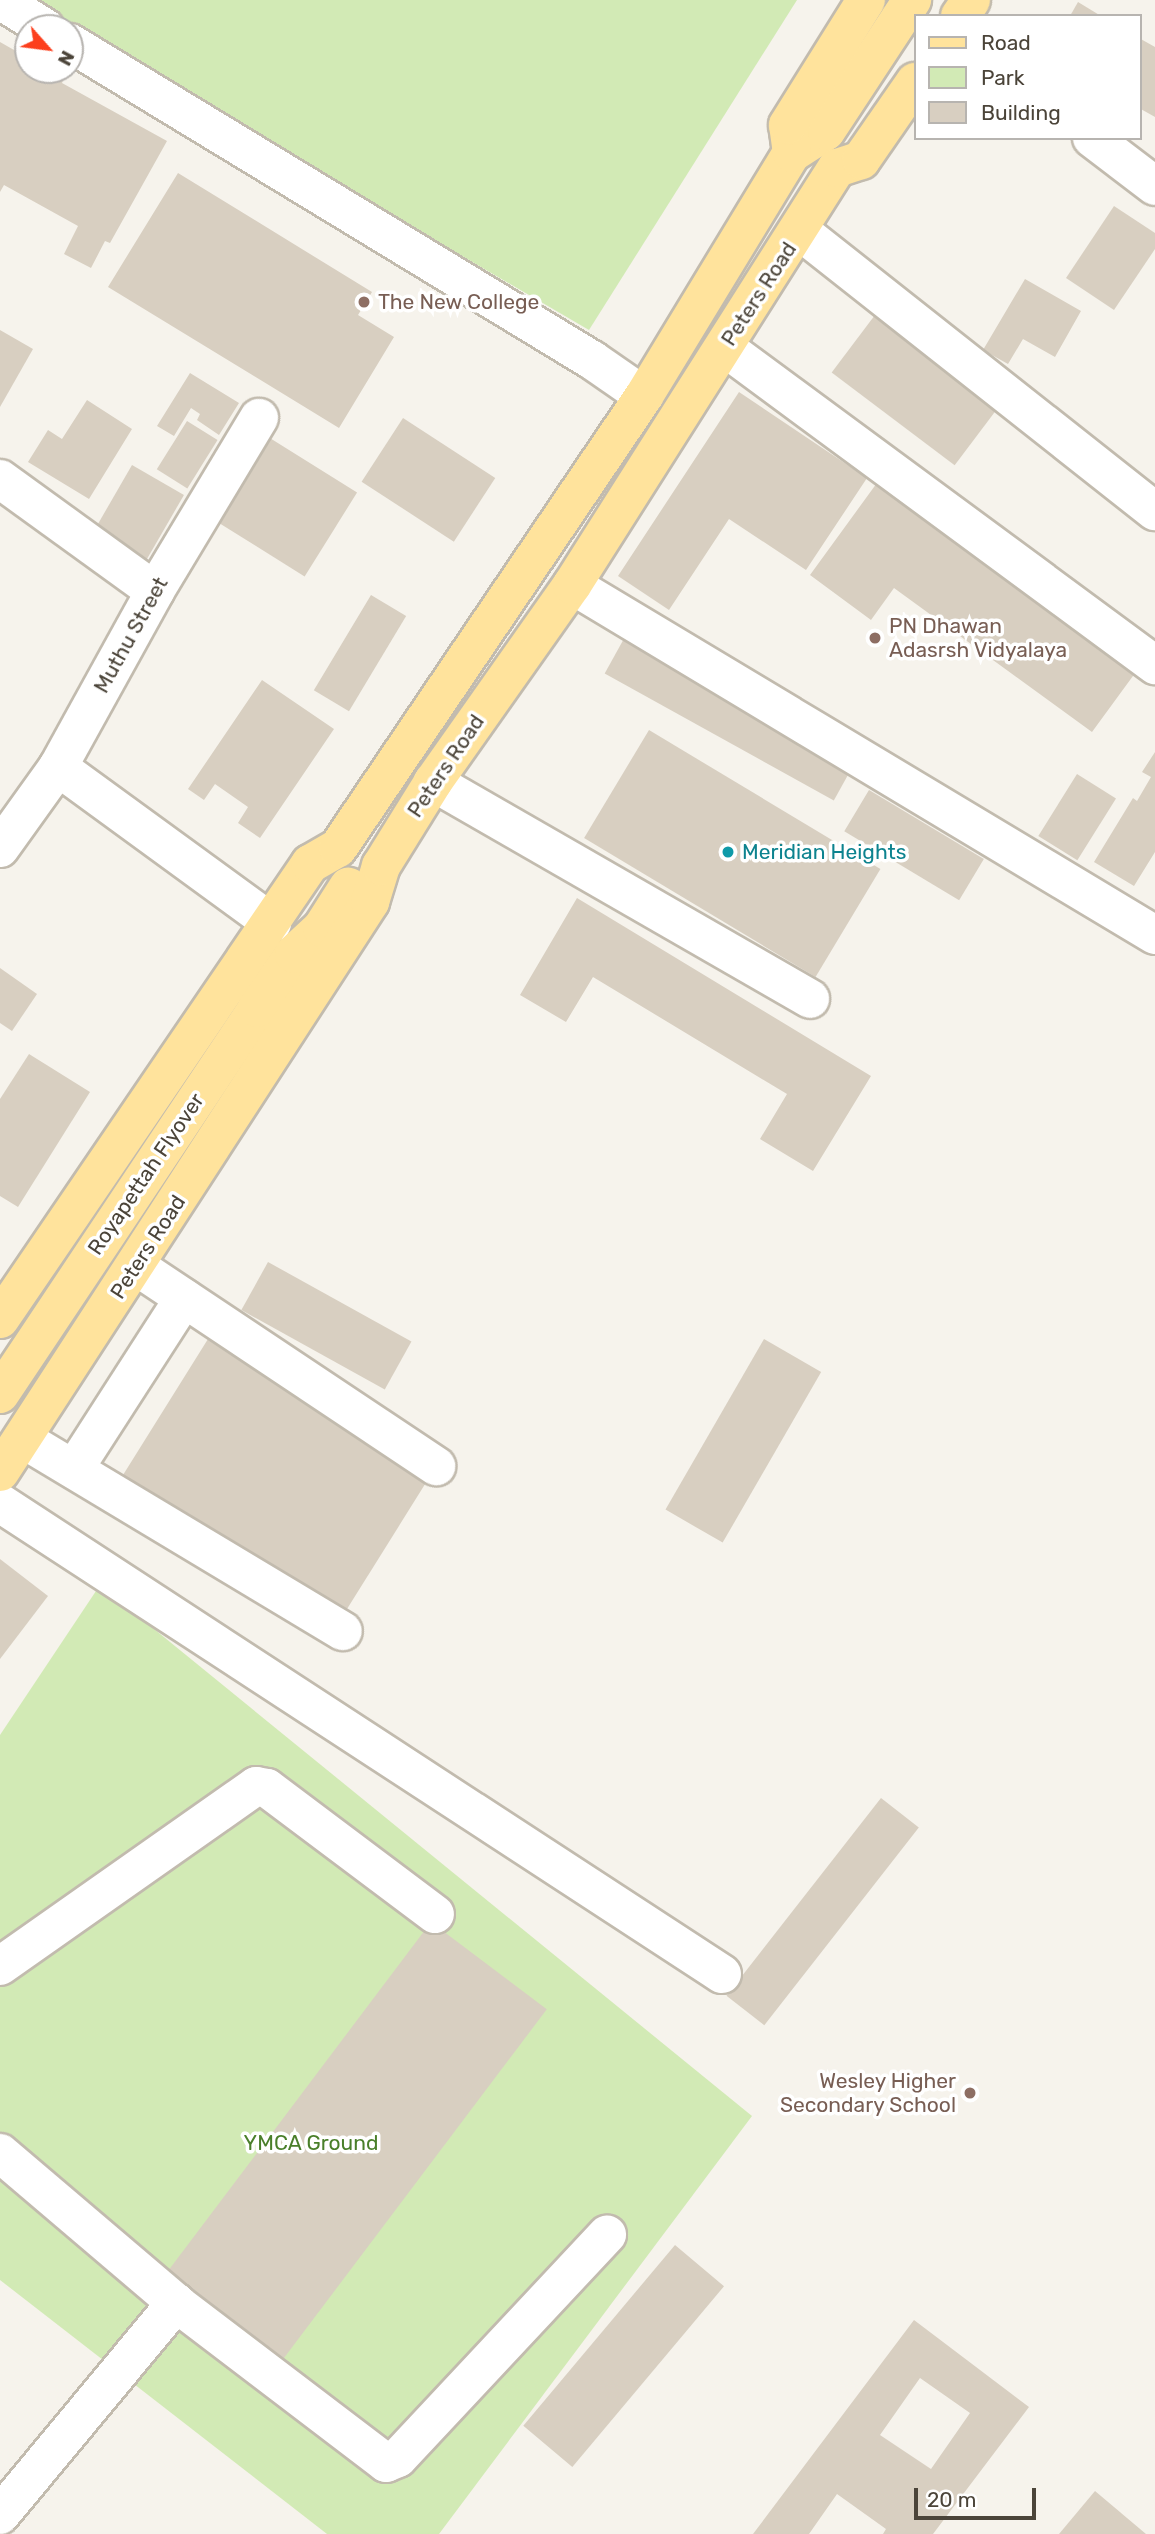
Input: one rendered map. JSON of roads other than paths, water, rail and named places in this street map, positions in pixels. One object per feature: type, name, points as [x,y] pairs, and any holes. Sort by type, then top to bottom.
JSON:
[{"type":"main road","points":[[866,0],[788,125],[792,153],[827,131],[912,0]]},
{"type":"main road","name":"Peters Road","points":[[0,1472],[370,902],[381,866],[433,782],[572,585],[800,231],[837,168],[860,160],[914,83]]},
{"type":"main road","points":[[827,131],[837,168]]},
{"type":"main road","name":"Peters Road","points":[[0,1319],[310,864],[338,848],[644,396],[792,153]]},
{"type":"main road","name":"Royapettah Flyover","points":[[294,954],[302,921],[333,873],[338,848]]},
{"type":"main road","name":"Royapettah Flyover","points":[[0,1394],[294,954],[322,928],[353,879],[381,866]]},
{"type":"street","points":[[0,1],[22,14]]},
{"type":"street","points":[[84,52],[592,360],[644,396]]},
{"type":"street","points":[[1095,140],[1155,186]]},
{"type":"street","points":[[800,231],[1155,511]]},
{"type":"street","points":[[731,337],[941,478]]},
{"type":"street","points":[[731,337],[1155,665]]},
{"type":"street","name":"Muthu Street","points":[[0,848],[58,767],[155,591],[259,418]]},
{"type":"street","points":[[0,479],[155,591]]},
{"type":"street","points":[[572,585],[1155,935]]},
{"type":"street","points":[[58,767],[272,923]]},
{"type":"street","points":[[433,782],[810,999]]},
{"type":"street","points":[[136,1266],[436,1466]]},
{"type":"street","points":[[74,1469],[184,1298]]},
{"type":"street","points":[[23,1438],[343,1632]]},
{"type":"street","points":[[0,1503],[722,1974]]},
{"type":"street","points":[[0,1966],[257,1786],[267,1788],[435,1914]]},
{"type":"street","points":[[0,2153],[176,2303],[380,2459],[393,2462],[607,2235]]},
{"type":"street","points":[[0,2515],[176,2303]]},
{"type":"place","name":"The New College","points":[[364,302]]},
{"type":"place","name":"PN Dhawan Adasrsh Vidyalaya","points":[[875,638]]},
{"type":"place","name":"Meridian Heights","points":[[728,852]]},
{"type":"place","name":"Wesley Higher Secondary School","points":[[970,2093]]},
{"type":"park label","name":"YMCA Ground","points":[[311,2143]]}]
